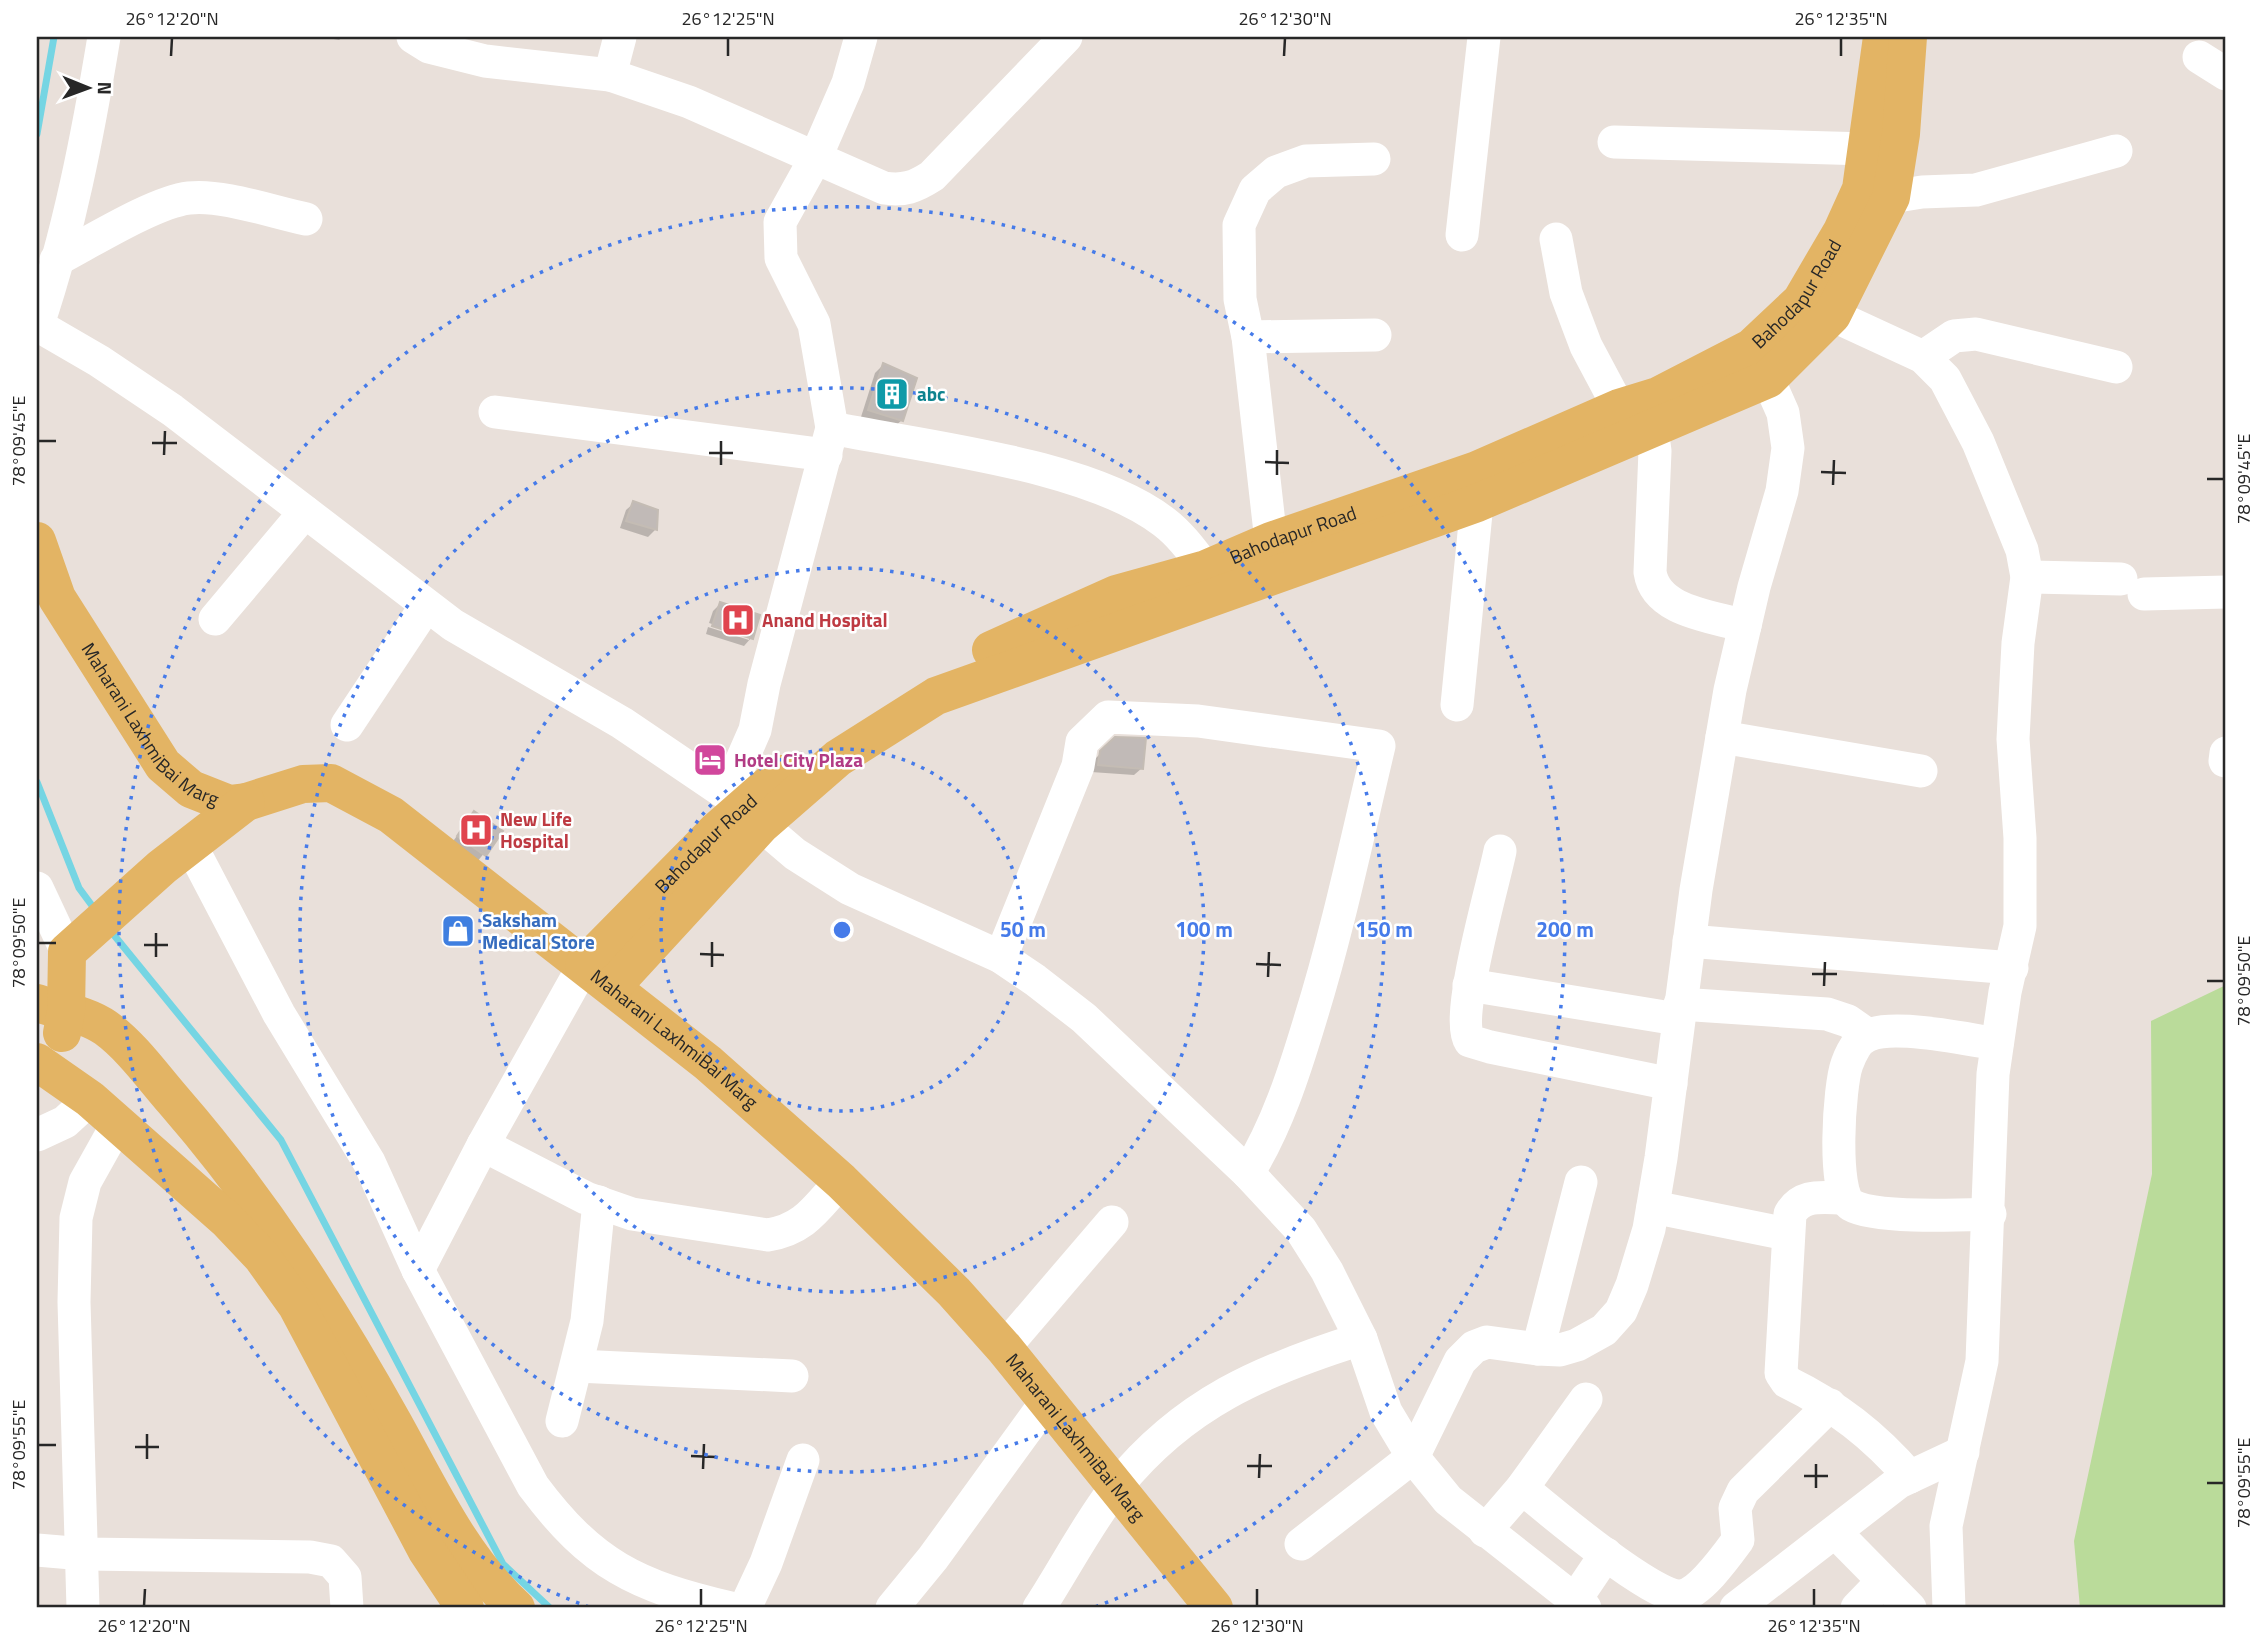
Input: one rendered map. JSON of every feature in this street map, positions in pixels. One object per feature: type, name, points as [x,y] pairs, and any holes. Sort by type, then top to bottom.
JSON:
[{"type":"main road","name":"Bahodapur Road","points":[[598,976],[743,809],[828,736],[909,685],[1116,594],[1206,569],[1271,541],[1477,470],[1619,408],[1658,396],[1751,348],[1801,301],[1842,231],[1861,190],[1882,37]]},
{"type":"main road","points":[[743,809],[838,758],[936,696],[1477,503],[1768,379],[1832,316],[1891,197],[1901,134],[1908,37]]},
{"type":"main road","name":"Maharani LaxhmiBai Marg","points":[[37,541],[57,598],[163,765],[191,789],[229,804],[246,802],[303,783],[331,783],[357,794],[391,815],[708,1063],[841,1181],[954,1293],[1004,1348],[1214,1608]]},
{"type":"main road","points":[[246,802],[191,845],[91,931],[46,1068],[102,1109],[227,1220],[262,1257],[297,1306],[427,1551],[465,1608]]},
{"type":"main road","points":[[63,1016],[107,1029],[132,1053],[239,1180],[282,1237],[322,1298],[446,1518],[498,1591],[516,1608]]},
{"type":"main road","points":[[102,1109],[130,1090],[135,1072],[132,1053]]},
{"type":"street","points":[[103,37],[91,116],[37,326],[99,361],[172,410],[426,606],[538,676],[622,723],[743,809],[795,854],[850,889],[1001,957],[1084,1018],[1248,1173],[1301,1230],[1327,1271],[1361,1339],[1378,1380],[1386,1412],[1413,1457],[1448,1500],[1580,1604],[1606,1554]]},
{"type":"street","points":[[413,37],[429,47],[485,61],[610,75],[689,102],[884,188],[900,190],[914,187],[932,176],[1066,37]]},
{"type":"street","points":[[610,75],[620,37]]},
{"type":"street","points":[[743,809],[764,684],[829,442],[814,324],[781,258],[778,242],[780,222],[815,159],[848,83],[860,37]]},
{"type":"street","points":[[1462,235],[1484,37]]},
{"type":"street","points":[[1614,142],[1868,149]]},
{"type":"street","points":[[1891,197],[1922,192],[1976,190],[2116,150]]},
{"type":"street","points":[[1271,541],[1248,337],[1240,299],[1239,225],[1255,190],[1276,172],[1306,161],[1374,159]]},
{"type":"street","points":[[56,260],[153,211],[187,198],[209,198],[306,219]]},
{"type":"street","points":[[1556,239],[1566,293],[1576,320],[1586,346],[1619,408]]},
{"type":"street","points":[[1832,316],[1923,357],[1945,379],[1978,442],[2022,550],[2027,577],[2018,643],[2013,739],[2020,926],[1997,1044],[1982,1361],[1946,1526],[1949,1608]]},
{"type":"street","points":[[1923,357],[1954,336],[1976,334],[2116,367]]},
{"type":"street","points":[[1248,337],[1375,335]]},
{"type":"street","points":[[1301,1544],[1413,1457],[1460,1361],[1474,1347],[1487,1342],[1560,1350],[1577,1345],[1604,1330],[1621,1311],[1632,1285],[1653,1207],[1689,941],[1723,737],[1745,626],[1782,491],[1788,448],[1783,413],[1768,379]]},
{"type":"street","points":[[495,412],[829,442],[1032,467],[1094,486],[1161,520],[1180,535],[1206,569]]},
{"type":"street","points":[[1652,429],[1655,451],[1652,585],[1660,596],[1680,607],[1745,626]]},
{"type":"street","points":[[1457,705],[1477,503]]},
{"type":"street","points":[[215,619],[305,512]]},
{"type":"street","points":[[2027,577],[2226,592]]},
{"type":"street","points":[[346,725],[426,606]]},
{"type":"street","points":[[1001,957],[1078,766],[1082,742],[1108,717],[1198,721],[1379,746],[1325,972],[1298,1062],[1268,1142],[1248,1173]]},
{"type":"street","points":[[1723,737],[1921,771]]},
{"type":"street","points":[[191,845],[279,1014],[369,1162],[418,1270],[533,1486],[557,1518],[585,1546],[626,1575],[678,1596],[731,1608]]},
{"type":"street","points":[[1500,851],[1469,985],[1464,1023],[1470,1041],[1671,1084]]},
{"type":"street","points":[[37,888],[91,931]]},
{"type":"street","points":[[1689,941],[2012,968]]},
{"type":"street","points":[[418,1270],[483,1146],[598,976]]},
{"type":"street","points":[[1469,985],[1679,1011],[1827,1014],[1848,1021],[1868,1035]]},
{"type":"street","points":[[1990,1214],[1938,1215],[1868,1210],[1851,1205],[1844,1198],[1840,1117],[1846,1065],[1857,1044],[1868,1035],[1890,1031],[1997,1044]]},
{"type":"street","points":[[37,1135],[102,1109]]},
{"type":"street","points":[[83,1608],[84,1555],[74,1302],[76,1218],[102,1109]]},
{"type":"street","points":[[483,1146],[599,1202],[632,1213],[768,1235],[789,1231],[805,1219],[841,1181]]},
{"type":"street","points":[[1538,1349],[1580,1182]]},
{"type":"street","points":[[1844,1198],[1805,1198],[1797,1202],[1790,1214],[1782,1373],[1787,1382],[1830,1405],[1882,1444],[1910,1477]]},
{"type":"street","points":[[562,1421],[587,1321],[599,1202]]},
{"type":"street","points":[[1653,1207],[1787,1234]]},
{"type":"street","points":[[1004,1348],[1112,1222]]},
{"type":"street","points":[[1039,1608],[1117,1486],[1181,1420],[1260,1374],[1361,1339]]},
{"type":"street","points":[[577,1366],[792,1376]]},
{"type":"street","points":[[1485,1531],[1522,1488],[1586,1399]]},
{"type":"street","points":[[892,1608],[933,1558],[1047,1401]]},
{"type":"street","points":[[1522,1488],[1583,1540],[1671,1595],[1690,1593],[1738,1540],[1735,1508],[1743,1491],[1830,1405]]},
{"type":"street","points":[[1736,1608],[1836,1533],[1871,1503],[1910,1477],[1963,1452]]},
{"type":"street","points":[[745,1608],[766,1563],[803,1460]]},
{"type":"street","points":[[1836,1533],[1910,1608]]},
{"type":"street","points":[[37,1550],[84,1555],[310,1557],[331,1561],[345,1577],[347,1608]]},
{"type":"street","points":[[1857,1608],[1883,1581]]},
{"type":"green space","points":[[2226,985],[2226,1608],[2080,1608],[2074,1541],[2152,1174],[2151,1021]]},
{"type":"building","name":"abc","points":[[883,363],[917,378],[903,421],[868,410]]},
{"type":"building","points":[[633,501],[658,510],[657,530],[626,521]]},
{"type":"building","points":[[720,602],[760,615],[753,639],[712,626]]},
{"type":"building","points":[[1115,737],[1146,738],[1143,769],[1098,765],[1100,751]]},
{"type":"building","points":[[474,811],[503,831],[486,856],[457,836]]},
{"type":"waterway","points":[[37,134],[54,37]]},
{"type":"waterway","points":[[37,782],[79,888],[96,911]]},
{"type":"waterway","points":[[109,929],[281,1140],[503,1564],[550,1608]]},
{"type":"place","name":"abc","points":[[892,394]]},
{"type":"place","name":"Anand Hospital","points":[[738,620]]},
{"type":"place","name":"Hotel City Plaza","points":[[710,760]]},
{"type":"place","name":"New Life Hospital","points":[[476,830]]},
{"type":"place","name":"Saksham Medical Store","points":[[458,931]]}]
